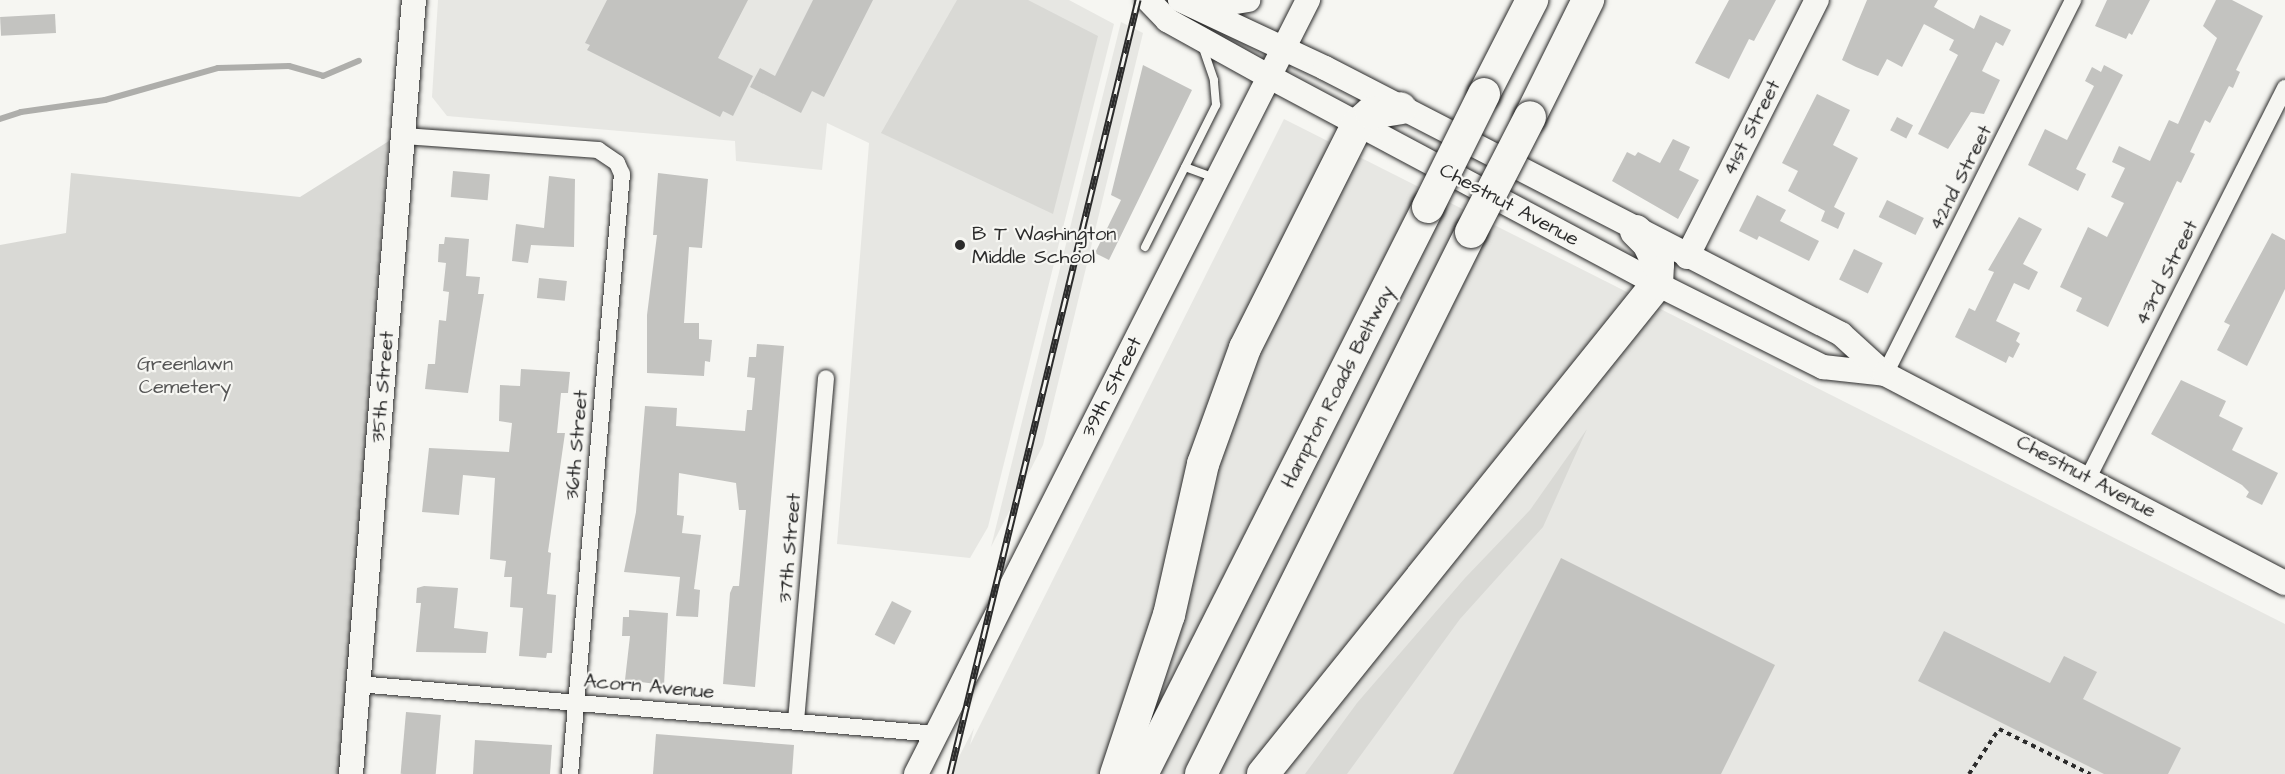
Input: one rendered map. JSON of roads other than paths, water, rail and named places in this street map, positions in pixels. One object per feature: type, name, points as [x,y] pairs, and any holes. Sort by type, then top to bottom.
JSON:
[{"type":"highway","name":"Hampton Roads Beltway","points":[[1142,774],[1532,0]]},
{"type":"highway","points":[[1201,774],[1588,0]]},
{"type":"highway","points":[[1116,774],[1169,615],[1203,464],[1222,405],[1245,348],[1357,125],[1371,113],[1401,108]]},
{"type":"highway","points":[[1263,774],[1371,635],[1657,284],[1658,264],[1648,243],[1636,231]]},
{"type":"main road","name":"35th Street","points":[[351,774],[414,0]]},
{"type":"main road","name":"Chestnut Avenue","points":[[1148,0],[1167,20],[1357,125],[1657,284],[1823,367],[1885,374]]},
{"type":"main road","points":[[1188,4],[1225,7],[1248,0]]},
{"type":"main road","name":"39th Street","points":[[916,774],[1308,0]]},
{"type":"main road","name":"41st Street","points":[[1687,257],[1816,0]]},
{"type":"main road","name":"Chestnut Avenue","points":[[1188,4],[1284,48],[1840,334],[1885,374],[2088,478],[2285,583]]},
{"type":"street","name":"42nd Street","points":[[1885,374],[2073,0]]},
{"type":"street","name":"43rd Street","points":[[2088,478],[2285,88]]},
{"type":"street","name":"36th Street","points":[[404,136],[579,149],[608,155],[617,163],[622,185],[570,774]]},
{"type":"street","name":"37th Street","points":[[796,722],[826,378]]},
{"type":"street","name":"Acorn Avenue","points":[[358,684],[936,734]]},
{"type":"lane","points":[[1145,248],[1216,105],[1214,81],[1201,38]]},
{"type":"lane","points":[[1185,167],[1218,179]]},
{"type":"waterway","points":[[0,119],[21,112],[105,100],[218,68],[289,66],[323,76],[359,61]]},
{"type":"railway","points":[[950,774],[1138,0]]},
{"type":"place","name":"B T Washington Middle School","points":[[960,245]]},
{"type":"park label","name":"Greenlawn Cemetery","points":[[185,376]]}]
